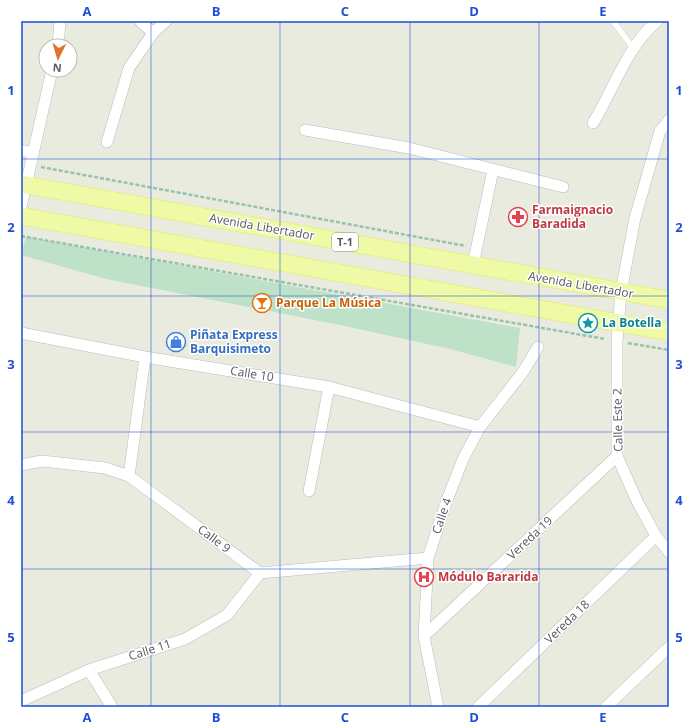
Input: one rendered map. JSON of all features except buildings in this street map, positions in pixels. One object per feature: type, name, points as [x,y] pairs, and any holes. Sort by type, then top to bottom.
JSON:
[{"type":"main road","name":"Avenida Libertador","points":[[23,184],[669,300]]},
{"type":"main road","points":[[21,216],[669,332]]},
{"type":"street","points":[[59,38],[60,21]]},
{"type":"street","points":[[140,21],[152,33]]},
{"type":"street","points":[[107,142],[129,68],[152,33],[166,21]]},
{"type":"street","points":[[593,123],[605,104],[633,48],[657,21]]},
{"type":"street","points":[[21,207],[23,184],[30,165],[50,78]]},
{"type":"street","name":"Calle Este 2","points":[[669,120],[660,131],[637,211],[621,292],[617,341],[617,456],[637,501],[656,536],[669,552]]},
{"type":"street","points":[[305,130],[409,148],[471,162],[493,170],[563,187]]},
{"type":"street","points":[[21,150],[33,153]]},
{"type":"street","points":[[473,265],[493,170]]},
{"type":"street","name":"Calle 10","points":[[21,333],[145,357],[329,387],[480,427]]},
{"type":"street","name":"Calle 4","points":[[438,707],[424,636],[428,558],[452,486],[463,459],[480,427],[523,372],[538,347]]},
{"type":"street","points":[[129,476],[145,357]]},
{"type":"street","points":[[309,491],[329,387]]},
{"type":"street","name":"Vereda 19","points":[[424,636],[617,456]]},
{"type":"street","name":"Calle 9","points":[[21,465],[42,461],[105,468],[129,476],[260,573]]},
{"type":"street","name":"Vereda 18","points":[[478,707],[656,536]]},
{"type":"street","points":[[260,573],[428,558]]},
{"type":"street","name":"Calle 11","points":[[21,701],[89,670],[185,639],[228,615],[260,573]]},
{"type":"street","points":[[606,707],[669,647]]},
{"type":"street","points":[[89,670],[112,707]]},
{"type":"lane","points":[[612,21],[633,48]]},
{"type":"path","points":[[30,165],[477,248]]},
{"type":"path","points":[[21,236],[669,350]]},
{"type":"green space","points":[[26,237],[520,328],[516,367],[450,349],[345,326],[106,279],[21,255]]},
{"type":"place","name":"Farmaignacio Baradida","points":[[518,217]]},
{"type":"place","name":"Parque La Música","points":[[262,303]]},
{"type":"place","name":"La Botella","points":[[588,323]]},
{"type":"place","name":"Piñata Express Barquisimeto","points":[[176,342]]},
{"type":"place","name":"Módulo Bararida","points":[[424,577]]}]
